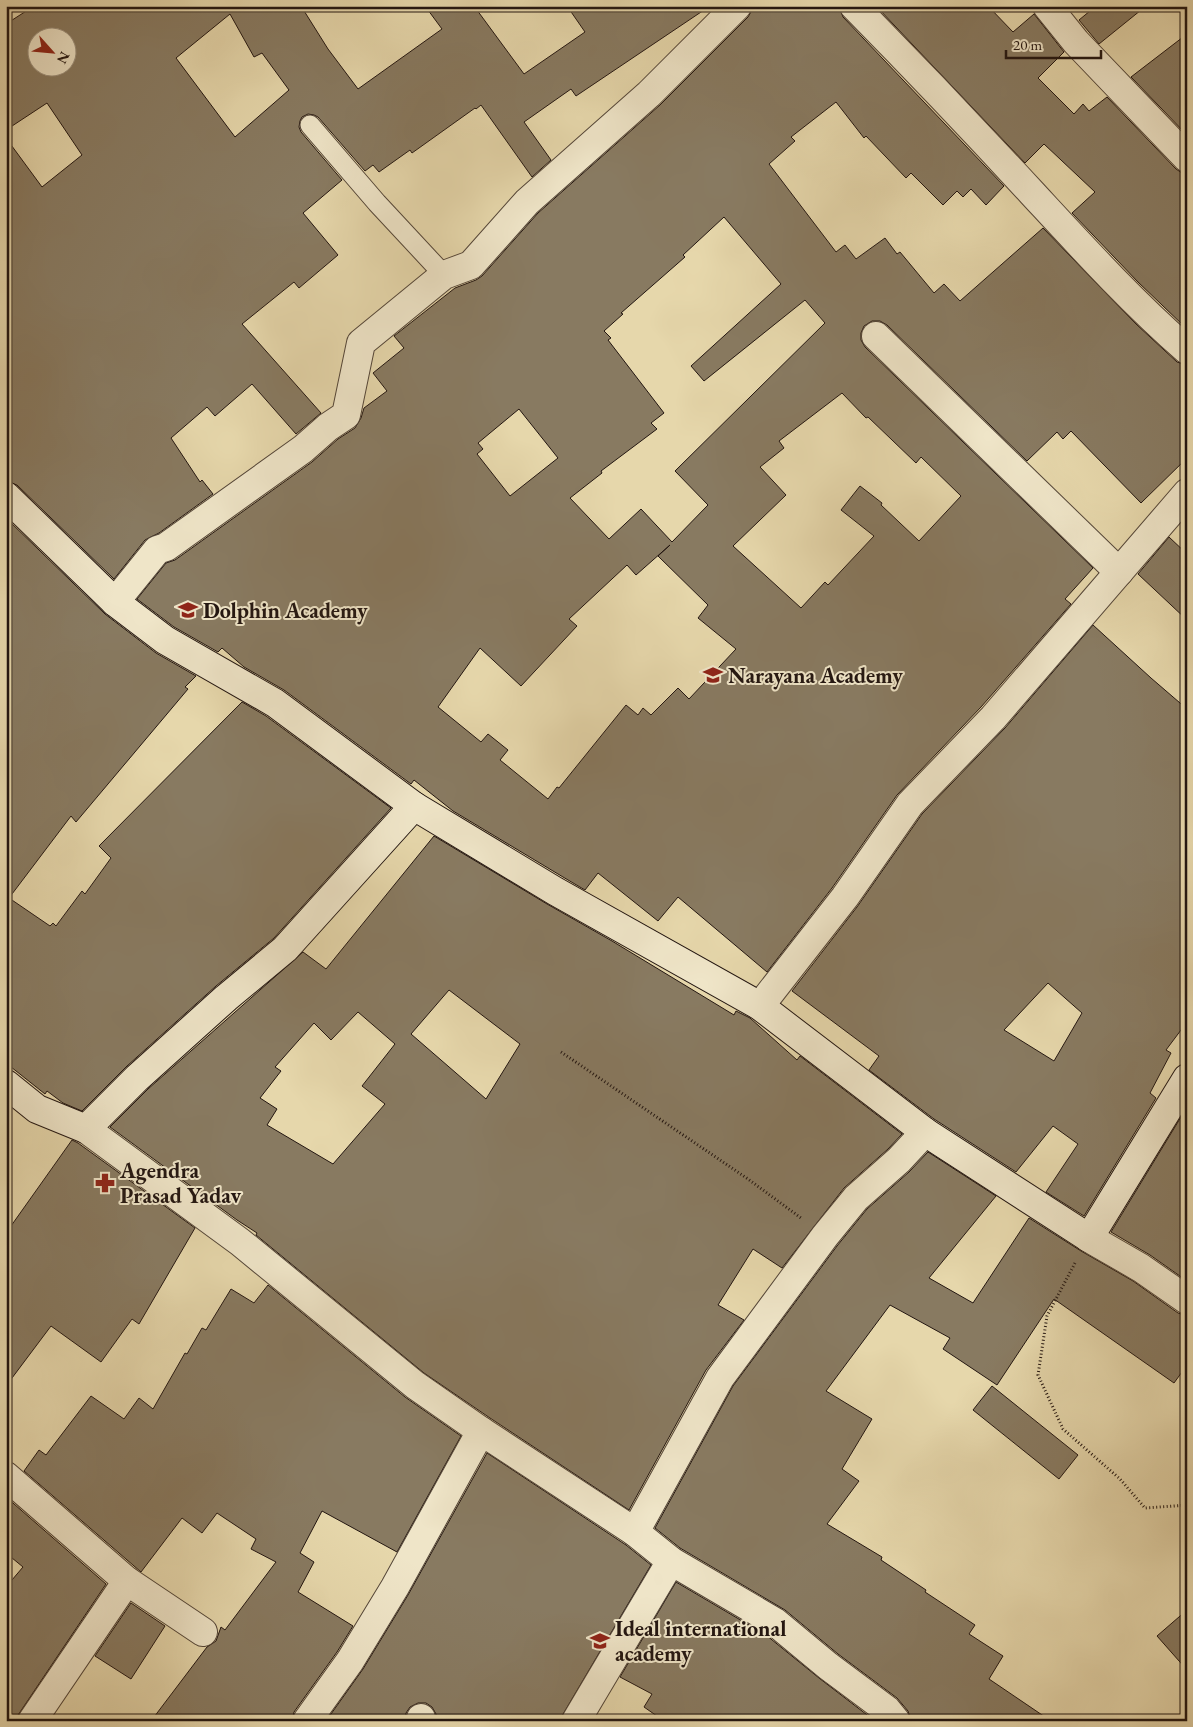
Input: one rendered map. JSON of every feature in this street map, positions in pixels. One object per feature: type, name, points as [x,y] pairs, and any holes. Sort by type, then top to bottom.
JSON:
[{"type":"street","points":[[115,602],[157,550],[166,547],[296,454],[328,427],[346,415],[361,343],[444,275],[471,265],[527,202],[649,94],[737,6]]},
{"type":"street","points":[[854,6],[912,65],[1108,274],[1163,329],[1187,350]]},
{"type":"street","points":[[1047,6],[1076,42],[1187,158]]},
{"type":"street","points":[[876,336],[1119,572]]},
{"type":"street","points":[[760,1006],[846,897],[910,804],[993,718],[1187,493]]},
{"type":"street","points":[[6,496],[115,602],[165,640],[275,703],[414,806],[554,891],[760,1006],[925,1132],[1089,1238],[1141,1268],[1187,1300]]},
{"type":"street","points":[[86,1129],[144,1072],[226,998],[285,949],[414,806]]},
{"type":"street","points":[[1089,1238],[1187,1078]]},
{"type":"street","points":[[6,1084],[37,1109],[86,1129],[240,1242],[415,1385],[481,1431],[635,1532],[671,1561],[776,1622],[887,1717]]},
{"type":"street","points":[[635,1532],[720,1378],[825,1236],[856,1198],[899,1160],[925,1132]]},
{"type":"street","points":[[307,1721],[350,1661],[395,1587],[481,1431]]},
{"type":"street","points":[[6,1476],[128,1581],[203,1632]]},
{"type":"street","points":[[576,1721],[671,1561]]},
{"type":"street","points":[[32,1721],[128,1581]]},
{"type":"lane","points":[[310,125],[377,203],[444,275]]},
{"type":"path","points":[[561,1052],[748,1179],[825,1236]]},
{"type":"path","points":[[1089,1238],[1047,1316],[1038,1375],[1063,1428],[1120,1479],[1145,1508],[1187,1505]]},
{"type":"building","points":[[34,6],[301,6],[328,49],[358,89],[442,29],[425,6],[474,6],[524,74],[585,32],[567,6],[710,6],[576,96],[571,89],[524,122],[551,160],[532,177],[481,105],[412,153],[410,150],[379,172],[373,165],[365,171],[318,117],[308,114],[302,117],[299,127],[301,132],[342,180],[303,213],[338,255],[299,288],[294,282],[242,324],[321,413],[296,434],[252,384],[215,416],[207,407],[171,438],[200,482],[202,480],[213,494],[159,533],[145,540],[114,579],[17,485],[6,481],[6,138],[42,187],[82,155],[47,103],[6,130],[6,24]],"holes":[[[230,14],[254,57],[262,53],[289,90],[235,137],[176,58]]]},
{"type":"building","points":[[752,6],[839,6],[843,17],[1004,186],[986,205],[971,189],[963,197],[957,191],[943,205],[911,173],[906,178],[866,136],[864,138],[836,102],[791,137],[795,141],[769,164],[836,252],[845,245],[856,259],[885,238],[897,254],[900,252],[934,293],[944,284],[960,301],[1043,228],[1136,324],[1177,362],[1187,365],[1187,458],[1141,503],[1071,431],[1063,439],[1057,432],[1027,461],[887,325],[880,321],[872,321],[864,326],[861,340],[865,347],[1093,568],[1065,599],[1071,604],[981,707],[897,795],[832,888],[767,972],[678,897],[658,921],[598,873],[585,890],[563,877],[453,811],[414,780],[411,784],[284,690],[244,667],[222,648],[218,652],[174,627],[137,599],[166,563],[175,560],[312,462],[338,439],[355,428],[364,408],[387,391],[373,373],[404,348],[394,336],[455,288],[482,276],[538,213],[660,105],[748,17]],"holes":[[[724,217],[781,284],[691,366],[704,381],[805,300],[825,323],[675,471],[708,505],[672,542],[641,509],[609,539],[570,498],[602,473],[601,471],[657,429],[651,423],[664,413],[608,340],[611,338],[604,331],[623,314],[621,313],[685,257],[683,255]],[[842,393],[866,418],[868,417],[916,463],[921,457],[961,496],[919,541],[881,505],[882,503],[860,486],[841,510],[874,536],[828,585],[825,582],[801,608],[733,546],[786,495],[760,467],[784,448],[779,441]],[[519,409],[558,458],[510,496],[477,454],[483,449],[478,443]],[[670,545],[658,556],[708,605],[698,618],[736,649],[689,699],[678,688],[651,715],[643,708],[638,715],[626,705],[548,799],[500,760],[508,750],[488,734],[481,742],[438,707],[480,648],[521,686],[577,626],[569,619],[627,565],[636,575]]]},
{"type":"building","points":[[876,6],[988,6],[1013,32],[1034,14],[1064,52],[1038,78],[1074,114],[1083,104],[1089,111],[1107,97],[1176,169],[1182,173],[1187,173],[1187,329],[1138,282],[1072,213],[1095,192],[1044,144],[1025,163]]},
{"type":"building","points":[[1096,6],[1146,6],[1099,44],[1079,20]]},
{"type":"building","points":[[1187,34],[1187,135],[1131,77]]},
{"type":"building","points":[[6,518],[105,614],[156,653],[196,676],[185,687],[188,689],[76,822],[71,816],[9,898],[50,926],[53,923],[56,926],[82,891],[85,894],[111,858],[99,846],[242,702],[266,716],[391,808],[274,938],[216,986],[127,1066],[82,1111],[63,1103],[47,1091],[45,1094],[6,1063]]},
{"type":"building","points":[[1169,537],[1187,554],[1187,620],[1138,574]]},
{"type":"building","points":[[1093,625],[1187,709],[1187,1022],[1166,1050],[1171,1053],[1150,1093],[1156,1098],[1084,1216],[1046,1192],[1078,1144],[1053,1126],[1016,1172],[934,1119],[869,1070],[879,1056],[792,991],[857,907],[922,814],[1005,728]],"holes":[[[1048,983],[1082,1013],[1054,1061],[1004,1030]]]},
{"type":"building","points":[[434,836],[734,1015],[736,1011],[750,1018],[797,1060],[800,1056],[902,1134],[844,1188],[782,1268],[753,1249],[718,1305],[744,1320],[706,1370],[629,1510],[424,1373],[256,1235],[257,1233],[110,1127],[148,1089],[303,952],[326,969]],"holes":[[[449,990],[520,1044],[486,1099],[411,1034]],[[358,1012],[395,1044],[362,1086],[385,1104],[333,1164],[267,1125],[277,1109],[260,1098],[281,1071],[275,1067],[314,1023],[331,1040]]]},
{"type":"building","points":[[1181,1117],[1187,1122],[1187,1281],[1150,1255],[1111,1232]]},
{"type":"building","points":[[72,1140],[195,1228],[139,1324],[132,1319],[101,1362],[51,1326],[6,1386],[6,1233]]},
{"type":"building","points":[[928,1152],[996,1196],[929,1278],[973,1303],[1029,1218],[1133,1281],[1178,1313],[1187,1316],[1187,1365],[1174,1383],[1054,1299],[997,1385],[943,1349],[950,1338],[890,1305],[826,1391],[872,1419],[842,1469],[859,1481],[827,1524],[882,1557],[881,1560],[975,1625],[969,1634],[1003,1656],[989,1679],[1051,1721],[911,1721],[908,1711],[897,1698],[838,1654],[785,1610],[680,1548],[655,1528],[733,1386],[837,1246],[867,1209],[909,1172]]},
{"type":"building","points":[[268,1285],[405,1397],[461,1436],[397,1552],[322,1511],[300,1553],[314,1562],[298,1592],[353,1626],[337,1652],[294,1712],[292,1721],[151,1721],[207,1647],[216,1641],[221,1627],[225,1630],[276,1562],[251,1549],[256,1539],[217,1513],[202,1533],[182,1518],[141,1572],[24,1471],[39,1450],[46,1455],[91,1396],[124,1419],[139,1398],[153,1409],[185,1353],[187,1354],[202,1328],[206,1330],[231,1289],[254,1303]]},
{"type":"building","points":[[992,1386],[1078,1455],[1059,1479],[973,1410]]},
{"type":"building","points":[[487,1453],[626,1545],[651,1565],[559,1721],[436,1721],[436,1714],[432,1707],[426,1703],[418,1703],[410,1707],[406,1713],[405,1721],[326,1721],[363,1669],[408,1595]]},
{"type":"building","points":[[6,1497],[106,1584],[14,1721],[6,1721],[6,1587],[23,1567],[6,1553]]},
{"type":"building","points":[[676,1582],[766,1635],[875,1721],[664,1721],[644,1707],[652,1694],[620,1677]]},
{"type":"building","points":[[131,1603],[165,1626],[131,1679],[95,1656]]},
{"type":"building","points":[[1187,1610],[1187,1670],[1157,1636]]},
{"type":"place","name":"Dolphin Academy","points":[[188,610]]},
{"type":"place","name":"Narayana Academy","points":[[713,675]]},
{"type":"place","name":"Agendra Prasad Yadav","points":[[105,1183]]},
{"type":"place","name":"Ideal international academy","points":[[600,1641]]}]
